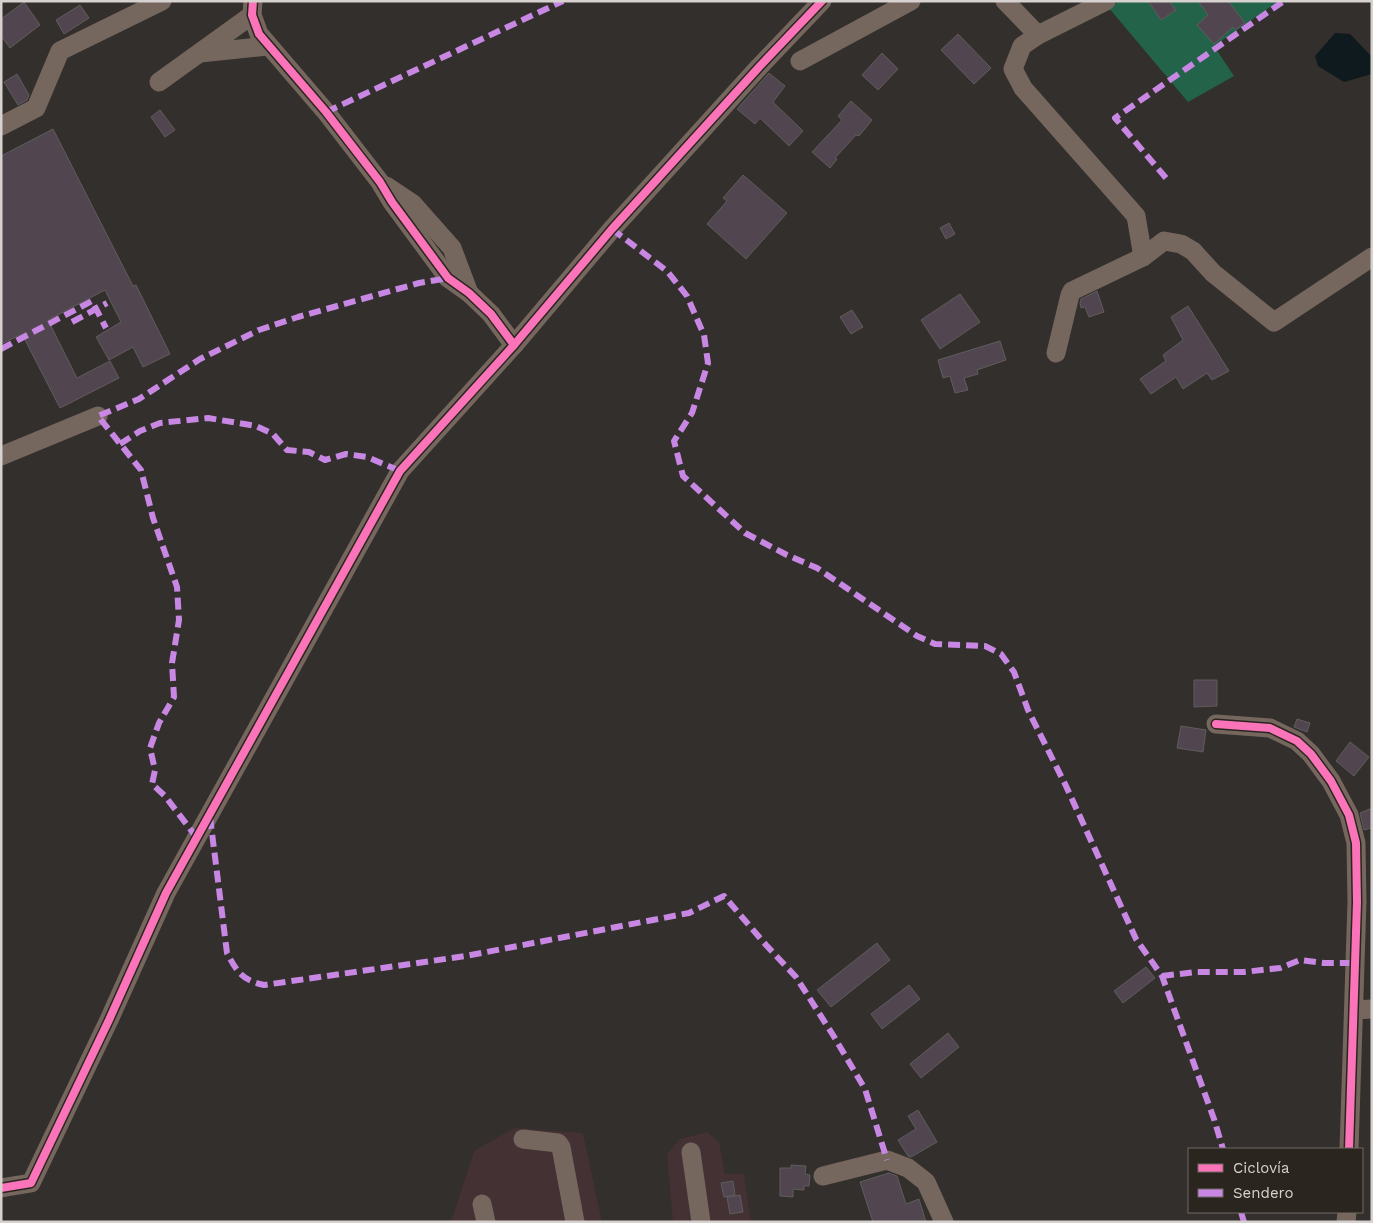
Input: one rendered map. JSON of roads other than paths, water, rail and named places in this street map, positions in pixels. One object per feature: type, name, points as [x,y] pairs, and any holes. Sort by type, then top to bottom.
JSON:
[{"type":"street","points":[[1,126],[36,108],[60,51],[162,1]]},
{"type":"street","points":[[1,1188],[31,1183],[109,1020],[166,893],[400,471],[514,345],[612,229],[760,66],[822,1]]},
{"type":"street","points":[[800,61],[911,1]]},
{"type":"street","points":[[1005,1],[1038,35]]},
{"type":"street","points":[[1106,1],[1038,35],[1022,46],[1013,69],[1023,88],[1136,216],[1143,257]]},
{"type":"street","points":[[159,82],[199,54],[253,8],[259,34],[268,46],[326,112],[380,182],[392,202],[448,278],[469,292],[491,314],[514,345]]},
{"type":"street","points":[[199,54],[268,46]]},
{"type":"street","points":[[1056,353],[1072,291],[1143,257],[1164,241],[1181,244],[1194,251],[1213,272],[1274,322],[1372,257]]},
{"type":"street","points":[[1,456],[98,416]]},
{"type":"street","points":[[1216,724],[1270,728],[1297,741],[1311,754],[1331,781],[1349,815],[1356,843],[1364,904],[1363,1010],[1349,1148]]},
{"type":"street","points":[[523,1139],[558,1143],[561,1147],[575,1222]]},
{"type":"street","points":[[692,1152],[701,1222]]},
{"type":"street","points":[[823,1176],[887,1160],[908,1168],[926,1182],[944,1222]]}]
